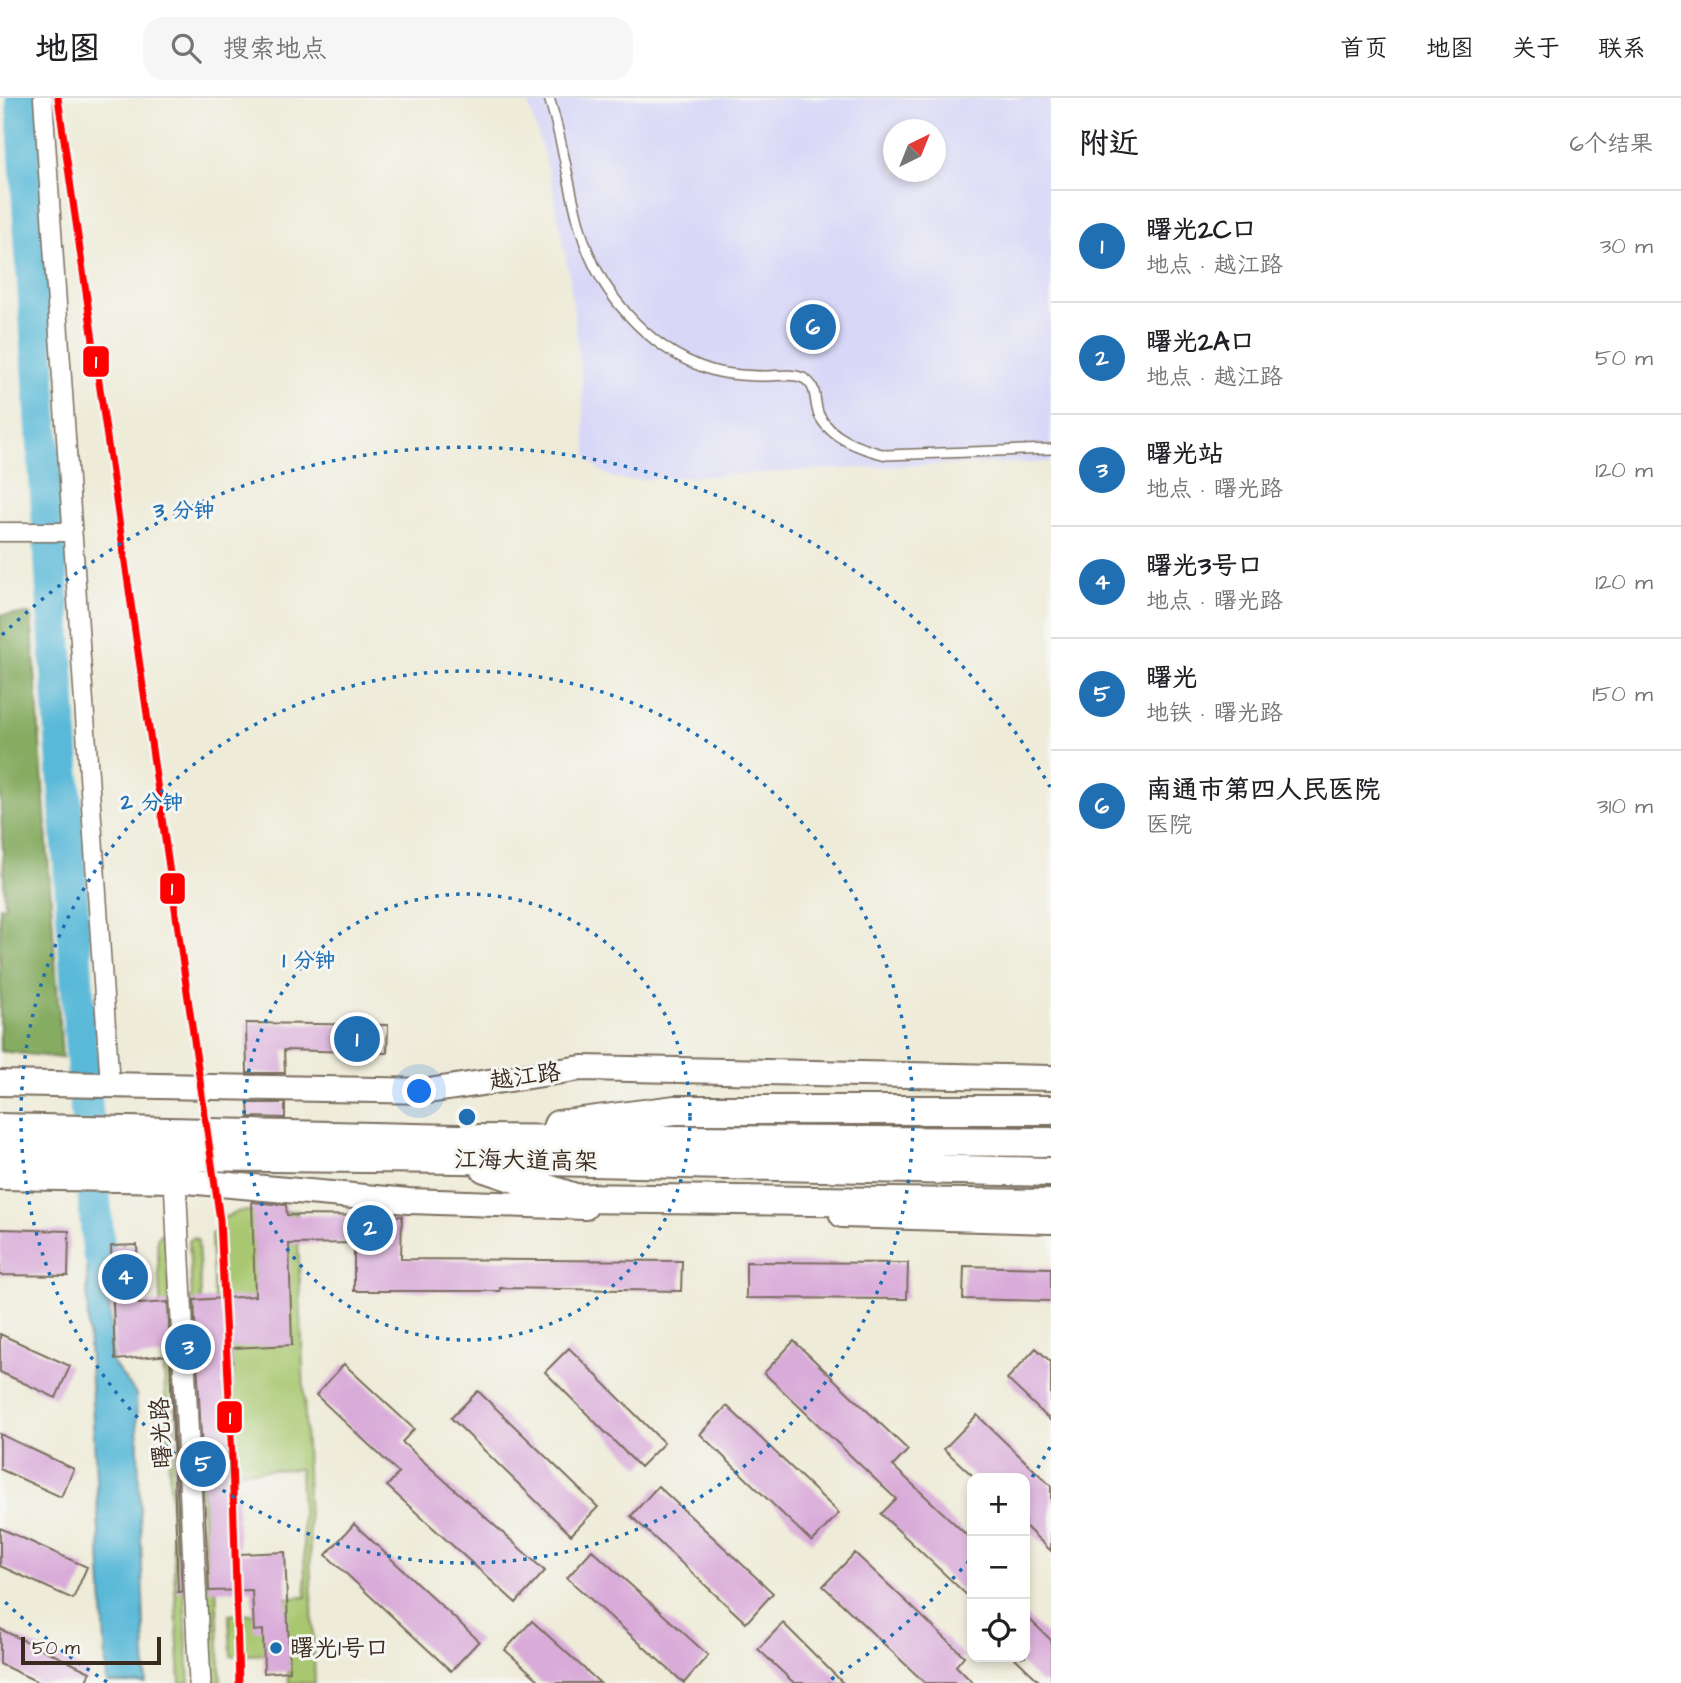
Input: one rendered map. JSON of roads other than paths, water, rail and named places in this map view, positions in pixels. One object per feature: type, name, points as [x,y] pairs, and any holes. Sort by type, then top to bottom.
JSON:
[{"type":"highway","points":[[458,1149],[675,1110],[1051,1110]]},
{"type":"highway","name":"江海大道高架","points":[[0,1128],[1051,1172]]},
{"type":"highway","name":"江海大道高架","points":[[0,1154],[1051,1142]]},
{"type":"highway","points":[[458,1149],[575,1198],[1051,1205]]},
{"type":"main road","name":"越江路","points":[[0,1083],[428,1090],[582,1068],[1051,1078]]},
{"type":"main road","points":[[0,1177],[174,1180],[409,1201],[1051,1221]]},
{"type":"street","points":[[43,98],[110,1085]]},
{"type":"street","points":[[0,533],[72,532]]},
{"type":"street","name":"曙光路","points":[[174,1180],[200,1683]]},
{"type":"lane","points":[[549,98],[580,229],[601,280],[621,307],[644,331],[674,354],[708,369],[738,375],[794,375],[805,379],[814,388],[818,414],[827,427],[842,438],[878,453],[886,455],[1051,449]]},
{"type":"water","points":[[86,1209],[105,1211],[112,1362],[136,1394],[146,1683],[107,1683],[88,1326]]},
{"type":"waterway","points":[[22,98],[80,1033],[99,1254]]},
{"type":"metro line","name":"1","points":[[58,98],[220,1220],[232,1458],[239,1683]]},
{"type":"place","name":"南通市第四人民医院","points":[[813,327]]},
{"type":"place","name":"曙光2C口","points":[[357,1039]]},
{"type":"place","name":"曙光2A口","points":[[370,1228]]},
{"type":"place","name":"曙光3号口","points":[[125,1277]]},
{"type":"place","name":"曙光站","points":[[188,1347]]},
{"type":"place","name":"曙光","points":[[203,1464]]},
{"type":"place","name":"曙光1号口","points":[[276,1648]]}]
